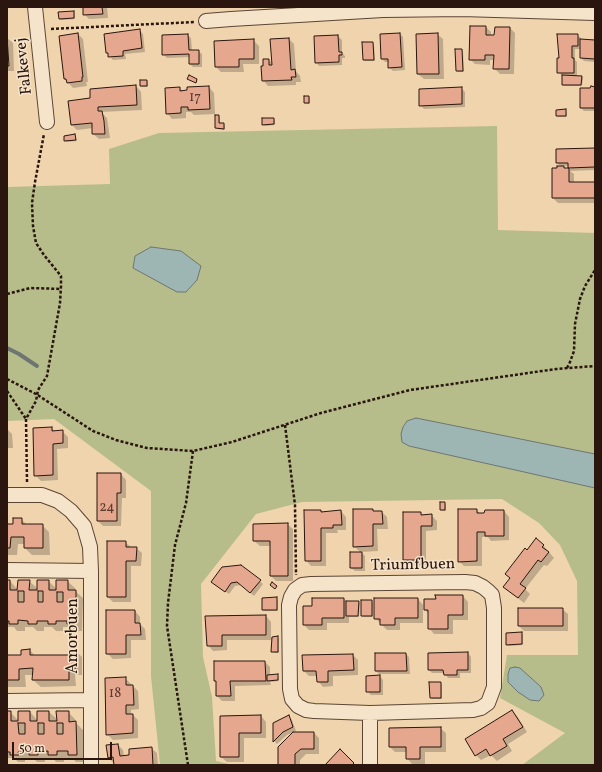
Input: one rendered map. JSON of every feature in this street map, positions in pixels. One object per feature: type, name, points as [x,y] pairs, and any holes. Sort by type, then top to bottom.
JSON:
[{"type":"street","name":"Falkevej","points":[[35,7],[47,122]]},
{"type":"street","points":[[206,22],[230,13],[383,9],[462,9],[595,13]]},
{"type":"street","name":"Amorbuen","points":[[7,495],[42,496],[58,501],[72,510],[84,526],[90,547],[91,571],[91,765]]},
{"type":"street","points":[[7,570],[91,571]]},
{"type":"street","name":"Triumfbuen","points":[[464,582],[475,583],[484,587],[492,595],[494,608],[494,687],[488,702],[481,708],[473,710],[370,713],[306,710],[298,706],[292,699],[290,689],[289,605],[295,590],[302,585],[464,582]]},
{"type":"street","points":[[7,701],[91,700]]},
{"type":"street","points":[[370,713],[370,765]]},
{"type":"path","points":[[38,30],[206,22]]},
{"type":"path","points":[[28,495],[26,419],[36,401],[36,394],[46,376],[60,303],[60,276],[36,244],[33,226],[32,203],[47,122]]},
{"type":"path","points":[[566,368],[574,351],[575,324],[580,299],[585,286],[595,270]]},
{"type":"path","points":[[7,294],[30,288],[60,289]]},
{"type":"path","points":[[7,379],[36,394],[93,431],[116,440],[147,448],[193,451],[232,442],[321,413],[410,390],[566,368],[595,366]]},
{"type":"path","points":[[7,391],[26,419]]},
{"type":"path","points":[[285,425],[295,505],[296,577],[302,585]]},
{"type":"path","points":[[186,765],[167,626],[174,545],[186,504],[193,451]]},
{"type":"green space","points":[[497,126],[498,230],[595,233],[595,764],[522,765],[565,733],[500,698],[507,655],[578,655],[577,581],[560,545],[539,523],[502,499],[302,502],[256,514],[201,584],[203,657],[212,697],[216,761],[233,765],[160,765],[151,676],[151,491],[54,419],[7,421],[7,187],[110,184],[109,149],[159,133]]},
{"type":"water","points":[[151,247],[181,251],[201,266],[197,280],[186,292],[177,292],[133,268],[135,256]]},
{"type":"water","points":[[416,418],[595,454],[595,488],[409,446],[402,442],[401,434],[407,421]]},
{"type":"water","points":[[510,668],[520,668],[541,687],[544,695],[539,701],[530,700],[518,692],[508,682]]},
{"type":"building","points":[[83,7],[102,7],[103,14],[83,15]]},
{"type":"building","points":[[74,11],[74,18],[59,19],[58,12]]},
{"type":"building","points":[[470,26],[486,26],[486,35],[494,35],[495,27],[510,27],[509,69],[493,69],[494,55],[485,55],[485,60],[469,60]]},
{"type":"building","points":[[140,29],[142,48],[123,51],[123,56],[108,57],[108,53],[106,53],[104,34]]},
{"type":"building","points":[[78,33],[83,77],[82,81],[67,83],[66,79],[64,79],[59,36]]},
{"type":"building","points":[[400,33],[402,67],[388,68],[388,59],[381,59],[380,34]]},
{"type":"building","points":[[438,33],[439,74],[417,74],[416,34]]},
{"type":"building","points":[[188,34],[189,50],[199,50],[199,64],[189,64],[189,54],[162,55],[162,35]]},
{"type":"building","points":[[557,34],[578,34],[578,46],[572,46],[574,73],[557,73],[557,58],[559,58]]},
{"type":"building","points":[[338,35],[339,52],[342,52],[342,55],[339,55],[339,62],[315,63],[314,36]]},
{"type":"building","points":[[7,37],[9,66],[7,66]]},
{"type":"building","points":[[289,38],[291,70],[295,69],[296,77],[291,77],[292,80],[262,81],[261,66],[263,66],[263,59],[269,59],[269,65],[272,65],[270,39]]},
{"type":"building","points":[[254,39],[254,59],[239,59],[239,67],[215,67],[214,41]]},
{"type":"building","points":[[580,39],[595,40],[595,59],[580,58]]},
{"type":"building","points":[[362,42],[373,42],[374,60],[363,60]]},
{"type":"building","points":[[455,49],[462,49],[463,71],[456,71]]},
{"type":"building","points":[[189,75],[197,79],[196,83],[187,79]]},
{"type":"building","points":[[562,75],[582,76],[581,85],[562,85]]},
{"type":"building","points":[[140,80],[147,80],[147,86],[140,86]]},
{"type":"building","points":[[136,85],[137,105],[98,107],[98,111],[102,111],[105,134],[92,134],[92,123],[71,125],[68,101],[90,98],[90,89]]},
{"type":"building","points":[[209,86],[210,109],[188,110],[188,107],[181,107],[181,113],[166,114],[165,88],[180,87],[180,91],[187,90],[187,87]]},
{"type":"building","points":[[591,86],[595,87],[595,108],[580,108],[580,88],[590,88]]},
{"type":"building","points":[[462,87],[462,104],[419,106],[419,89]]},
{"type":"building","points":[[304,96],[309,96],[309,103],[304,103]]},
{"type":"building","points":[[566,109],[566,116],[556,116],[556,110]]},
{"type":"building","points":[[215,115],[219,115],[219,123],[224,123],[224,129],[215,128]]},
{"type":"building","points":[[262,118],[274,118],[274,124],[262,125]]},
{"type":"building","points":[[75,134],[76,140],[64,141],[64,136]]},
{"type":"building","points":[[595,148],[595,167],[568,168],[568,163],[556,163],[556,149]]},
{"type":"building","points":[[557,166],[569,168],[569,182],[595,182],[595,198],[552,198],[552,168],[557,168]]},
{"type":"building","points":[[52,427],[52,431],[63,430],[63,443],[53,444],[53,475],[34,476],[33,428]]},
{"type":"building","points":[[97,473],[121,473],[121,493],[117,493],[117,521],[97,521]]},
{"type":"building","points":[[440,502],[445,502],[445,510],[440,510]]},
{"type":"building","points":[[353,509],[373,509],[373,511],[382,511],[383,524],[373,524],[373,546],[353,547]]},
{"type":"building","points":[[458,509],[477,509],[477,513],[484,513],[485,510],[504,510],[504,536],[485,536],[485,532],[477,532],[477,561],[458,562]]},
{"type":"building","points":[[304,510],[321,510],[321,512],[341,510],[342,525],[333,525],[333,528],[321,528],[321,561],[305,561]]},
{"type":"building","points":[[403,512],[421,512],[421,515],[432,514],[432,526],[421,526],[421,560],[403,560]]},
{"type":"building","points":[[13,518],[22,518],[22,524],[43,524],[43,548],[24,548],[24,537],[11,537],[10,548],[7,548],[7,524],[13,524]]},
{"type":"building","points":[[288,523],[288,576],[270,576],[270,541],[253,541],[253,524]]},
{"type":"building","points":[[536,538],[544,545],[542,547],[549,552],[541,562],[538,560],[520,584],[526,588],[518,598],[503,587],[510,578],[505,574],[525,548],[527,550]]},
{"type":"building","points":[[107,541],[126,541],[126,547],[137,547],[136,561],[126,561],[126,597],[107,597]]},
{"type":"building","points":[[350,552],[362,552],[362,568],[350,568]]},
{"type":"building","points":[[241,565],[261,580],[250,593],[237,582],[231,583],[225,592],[211,582],[222,567]]},
{"type":"building","points":[[7,580],[10,580],[10,590],[17,590],[18,580],[30,580],[29,590],[37,590],[37,580],[49,580],[49,590],[56,590],[56,580],[68,580],[68,590],[76,590],[76,624],[67,624],[67,621],[56,621],[56,624],[48,624],[48,621],[37,621],[37,624],[28,624],[28,621],[18,620],[18,624],[9,624],[9,621],[7,621]],"holes":[[[18,591],[24,591],[24,602],[18,602]],[[38,591],[43,591],[43,602],[38,602]],[[57,592],[63,592],[63,602],[57,602]]]},
{"type":"building","points":[[272,582],[277,586],[275,589],[270,585]]},
{"type":"building","points":[[435,595],[463,595],[463,615],[448,615],[448,629],[428,629],[428,610],[424,610],[424,599],[436,599]]},
{"type":"building","points":[[277,597],[277,610],[262,610],[262,598]]},
{"type":"building","points":[[312,598],[344,598],[344,618],[322,618],[322,625],[303,625],[303,606],[312,606]]},
{"type":"building","points":[[374,598],[418,598],[418,618],[395,618],[395,625],[380,625],[380,619],[374,619]]},
{"type":"building","points":[[361,600],[372,600],[372,616],[361,616]]},
{"type":"building","points":[[346,601],[359,601],[358,616],[346,616]]},
{"type":"building","points":[[518,608],[563,608],[563,626],[518,626]]},
{"type":"building","points":[[106,610],[135,610],[135,623],[140,623],[141,635],[126,635],[126,654],[106,654]]},
{"type":"building","points":[[266,615],[266,635],[222,635],[222,646],[207,646],[205,616]]},
{"type":"building","points":[[522,632],[522,644],[506,645],[506,633]]},
{"type":"building","points":[[278,636],[278,652],[271,652],[272,637]]},
{"type":"building","points":[[30,649],[30,655],[71,655],[71,649],[76,649],[76,668],[69,669],[69,680],[32,680],[33,668],[19,669],[19,680],[7,680],[7,655],[21,655],[21,650]]},
{"type":"building","points":[[468,652],[468,670],[457,670],[457,675],[444,675],[443,670],[428,670],[428,653]]},
{"type":"building","points":[[375,653],[406,653],[407,671],[375,671]]},
{"type":"building","points":[[353,654],[354,670],[328,671],[328,682],[317,682],[316,671],[303,671],[302,655]]},
{"type":"building","points":[[214,661],[265,661],[266,681],[230,681],[231,696],[216,696]]},
{"type":"building","points":[[278,674],[278,680],[267,681],[267,675]]},
{"type":"building","points":[[380,675],[380,692],[366,692],[366,676]]},
{"type":"building","points":[[126,677],[126,685],[133,685],[134,705],[126,705],[126,714],[133,714],[133,733],[106,735],[105,678]]},
{"type":"building","points":[[429,682],[441,682],[441,698],[430,698]]},
{"type":"building","points":[[512,710],[523,727],[503,739],[507,746],[490,756],[486,749],[475,756],[465,739]]},
{"type":"building","points":[[7,711],[11,711],[11,721],[18,721],[18,711],[30,711],[30,721],[37,721],[37,711],[49,711],[49,721],[57,721],[56,711],[69,711],[69,722],[76,721],[77,755],[68,755],[68,751],[57,751],[57,755],[48,755],[48,751],[38,752],[38,755],[29,755],[29,751],[18,752],[19,755],[10,755],[10,752],[7,752]],"holes":[[[18,723],[25,723],[25,734],[19,734]],[[38,723],[44,723],[44,734],[38,734]],[[57,723],[63,723],[63,734],[57,734]]]},
{"type":"building","points":[[261,715],[261,733],[239,733],[239,757],[220,757],[220,716]]},
{"type":"building","points":[[289,715],[293,727],[283,732],[273,742],[273,723]]},
{"type":"building","points":[[441,727],[441,747],[420,747],[420,759],[406,759],[406,747],[389,747],[389,728]]},
{"type":"building","points":[[293,732],[314,732],[314,749],[301,749],[295,754],[295,765],[278,765],[278,747]]},
{"type":"building","points":[[118,744],[120,756],[129,755],[129,749],[152,747],[153,765],[114,765],[113,757],[108,758],[106,745]]},
{"type":"building","points":[[340,749],[354,763],[352,765],[325,765]]},
{"type":"waterway","points":[[7,348],[37,366]]}]
